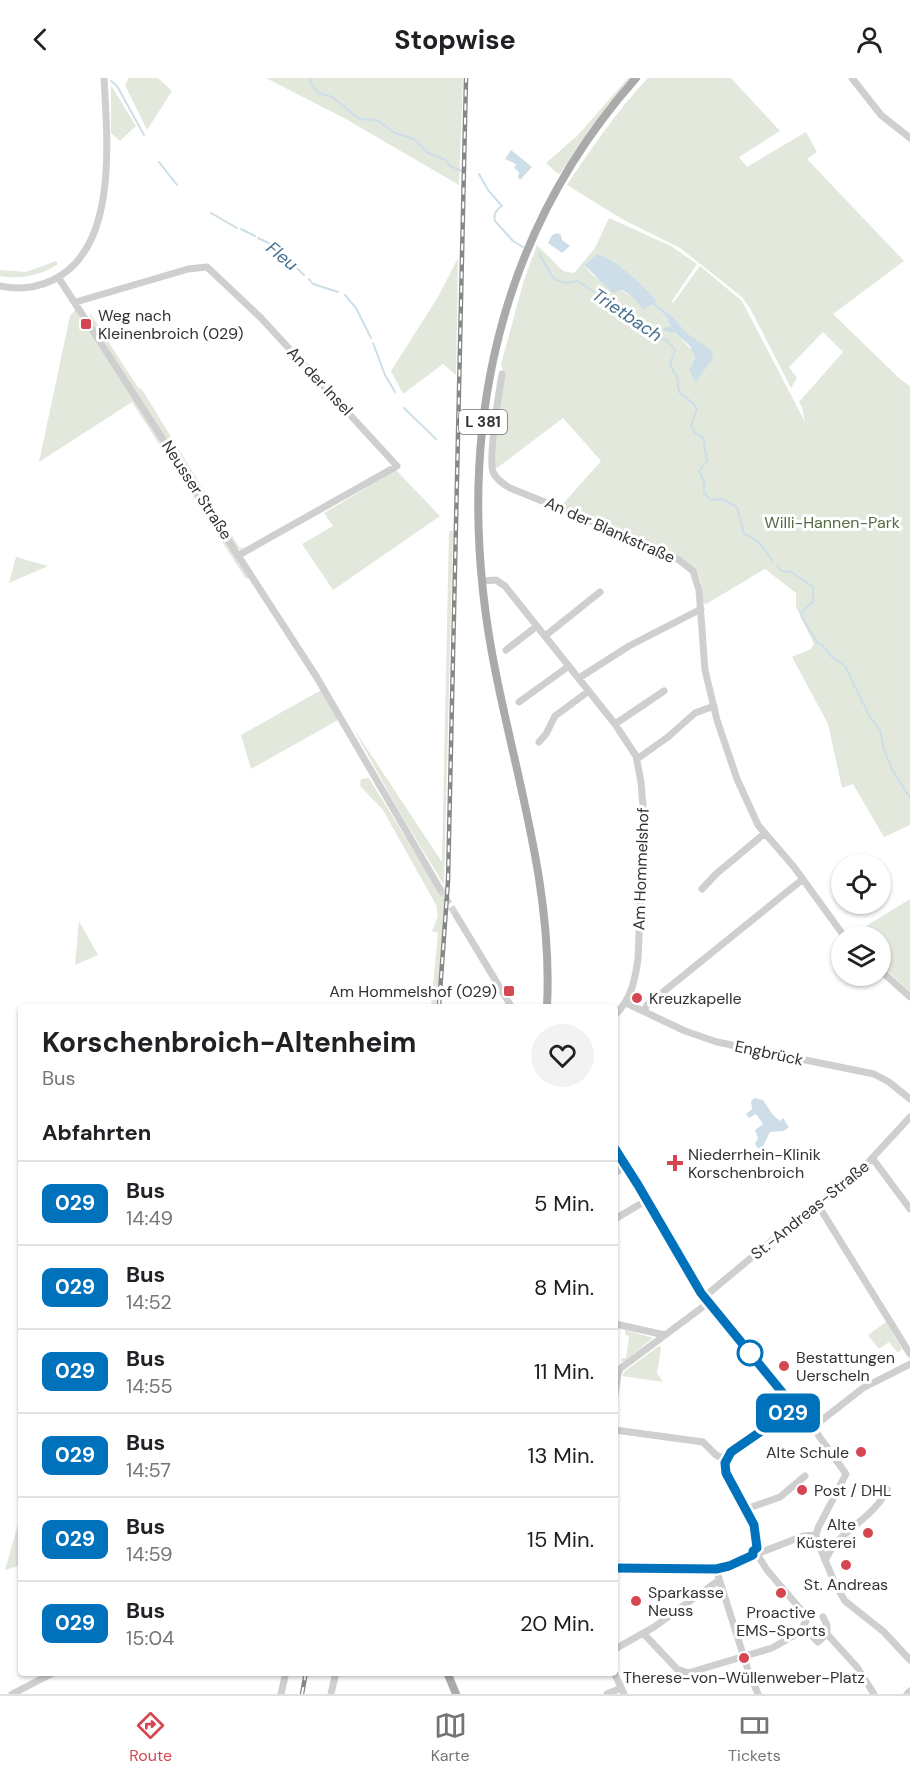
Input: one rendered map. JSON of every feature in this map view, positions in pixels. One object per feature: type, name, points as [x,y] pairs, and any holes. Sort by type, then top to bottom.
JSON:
[{"type":"main road","name":"L 381","points":[[546,1004],[548,994],[547,932],[540,878],[495,670],[482,581],[478,493],[485,406],[500,328],[528,248],[554,193],[574,159],[606,114],[636,78]]},
{"type":"main road","points":[[449,1676],[456,1694]]},
{"type":"street","points":[[0,286],[27,288],[44,284],[58,277],[76,264],[92,238],[100,211],[106,163],[104,78]]},
{"type":"street","points":[[852,78],[878,111],[910,138]]},
{"type":"street","name":"An der Insel","points":[[76,302],[188,269],[207,267],[261,318],[397,466],[239,555]]},
{"type":"street","name":"Neusser Straße","points":[[58,277],[325,690],[440,889]]},
{"type":"street","name":"An der Blankstraße","points":[[502,374],[492,455],[493,469],[498,479],[510,488],[644,542],[682,562],[692,570],[699,590],[704,667],[738,779],[755,821],[803,879],[837,926]]},
{"type":"street","name":"Am Hommelshof","points":[[482,581],[496,580],[502,583],[615,724],[637,759],[644,811],[637,968],[626,1003],[618,1012]]},
{"type":"street","points":[[545,636],[600,592]]},
{"type":"street","points":[[579,678],[629,646],[700,609]]},
{"type":"street","points":[[506,650],[537,626]]},
{"type":"street","points":[[519,702],[569,666]]},
{"type":"street","points":[[539,742],[555,716],[589,691]]},
{"type":"street","points":[[615,724],[664,691]]},
{"type":"street","points":[[637,759],[669,736],[695,713],[714,706]]},
{"type":"street","points":[[702,889],[716,874],[764,834]]},
{"type":"street","points":[[644,1011],[647,1005],[803,879]]},
{"type":"street","points":[[456,915],[510,1004]]},
{"type":"street","points":[[891,980],[910,997]]},
{"type":"street","name":"Engbrück","points":[[626,1003],[685,1031],[717,1042],[874,1074],[889,1082],[910,1099]]},
{"type":"street","name":"St.-Andreas-Straße","points":[[618,1373],[621,1368],[706,1300],[769,1243],[873,1159],[910,1117]]},
{"type":"street","points":[[618,1154],[706,1300],[795,1408],[812,1422],[817,1433],[846,1474],[816,1535],[839,1591],[847,1603],[880,1629],[910,1660]]},
{"type":"street","points":[[873,1159],[910,1209]]},
{"type":"street","points":[[618,1171],[626,1166]]},
{"type":"street","points":[[618,1217],[647,1200]]},
{"type":"street","points":[[818,1205],[910,1354]]},
{"type":"street","points":[[618,1325],[665,1335]]},
{"type":"street","points":[[812,1422],[822,1420],[860,1391],[910,1364]]},
{"type":"street","points":[[644,1634],[677,1669],[684,1672],[696,1672],[790,1640],[802,1631],[808,1618],[767,1570],[758,1553],[755,1529],[726,1473],[726,1460],[731,1452],[795,1408]]},
{"type":"street","points":[[618,1430],[702,1441],[716,1455],[726,1460]]},
{"type":"street","points":[[746,1509],[780,1497],[805,1476]]},
{"type":"street","points":[[825,1560],[835,1543],[862,1519],[887,1490]]},
{"type":"street","points":[[618,1568],[716,1569],[729,1566],[802,1536],[816,1535]]},
{"type":"street","points":[[716,1569],[747,1668],[758,1694]]},
{"type":"street","points":[[618,1647],[644,1634],[719,1580]]},
{"type":"street","points":[[823,1617],[827,1625],[827,1634],[857,1667],[874,1694]]},
{"type":"street","points":[[803,1626],[818,1642],[827,1634]]},
{"type":"street","points":[[12,1694],[47,1676]]},
{"type":"street","points":[[281,1694],[285,1676]]},
{"type":"street","points":[[331,1694],[335,1676]]},
{"type":"street","points":[[607,1694],[622,1691],[616,1676]]},
{"type":"green space","points":[[129,78],[158,78],[172,91],[147,130],[125,85]]},
{"type":"green space","points":[[266,78],[463,78],[459,185],[344,118]]},
{"type":"green space","points":[[628,78],[632,78],[599,118],[560,174],[557,173],[546,163],[578,135]]},
{"type":"green space","name":"Willi-Hannen-Park","points":[[648,78],[731,78],[780,131],[739,157],[747,167],[806,132],[817,152],[807,159],[904,261],[833,314],[910,386],[910,825],[884,837],[853,784],[842,788],[828,724],[792,657],[811,649],[814,644],[796,607],[796,593],[765,569],[706,604],[703,603],[701,581],[686,561],[561,506],[601,461],[563,418],[497,468],[495,466],[495,443],[504,375],[501,364],[524,280],[537,245],[563,271],[574,273],[595,248],[609,218],[671,246],[697,264],[672,301],[673,303],[700,266],[742,301],[805,422],[799,402],[843,352],[823,332],[789,367],[797,378],[791,388],[742,297],[680,248],[622,219],[567,185],[605,130]],"holes":[[[597,254],[628,273],[656,299],[654,304],[673,317],[687,333],[711,350],[689,370],[695,356],[693,351],[674,332],[667,333],[665,330],[671,326],[668,318],[653,305],[641,308],[633,298],[599,280],[584,265]]]},
{"type":"green space","points":[[111,85],[136,126],[120,141],[111,133]]},
{"type":"green space","points":[[458,258],[456,375],[443,364],[403,394],[391,371],[438,297]]},
{"type":"green space","points":[[56,261],[58,264],[38,274],[22,277],[0,276],[0,270],[26,272]]},
{"type":"green space","points":[[75,310],[249,577],[246,579],[132,402],[39,462],[70,316]]},
{"type":"green space","points":[[90,313],[139,389],[141,388],[239,547],[245,549],[236,548],[222,526],[224,525],[219,521],[90,320]]},
{"type":"green space","points":[[396,470],[440,516],[333,590],[302,544],[333,526],[324,513]]},
{"type":"green space","points":[[449,531],[453,531],[444,885],[400,813],[352,726],[442,862]]},
{"type":"green space","points":[[16,557],[48,566],[9,583]]},
{"type":"green space","points":[[321,690],[338,720],[251,769],[241,735]]},
{"type":"green space","points":[[369,778],[440,894],[445,886],[437,1004],[431,1004],[438,933],[432,931],[438,916],[436,905],[383,810],[360,786],[361,779]]},
{"type":"green space","points":[[910,899],[910,992],[891,974],[891,926],[866,926],[886,914],[891,914],[891,911]]},
{"type":"green space","points":[[79,921],[98,955],[75,965]]},
{"type":"green space","points":[[886,1322],[902,1349],[898,1353],[889,1342],[879,1349],[868,1335]]},
{"type":"green space","points":[[625,1330],[653,1338],[624,1362],[621,1361],[622,1358],[626,1358],[629,1336],[625,1335]]},
{"type":"green space","points":[[659,1346],[661,1348],[657,1373],[663,1382],[622,1376],[625,1371]]},
{"type":"green space","points":[[18,1524],[18,1566],[5,1570]]},
{"type":"shaded area","points":[[511,150],[532,167],[520,180],[519,172],[514,168],[516,164],[505,159]]},
{"type":"shaded area","points":[[557,233],[570,246],[562,253],[548,243],[552,235]]},
{"type":"shaded area","points":[[597,254],[613,261],[628,273],[656,299],[655,304],[673,317],[687,333],[711,350],[713,358],[696,382],[689,370],[695,357],[690,346],[674,332],[669,333],[663,330],[671,326],[668,318],[653,305],[642,309],[624,291],[613,293],[584,265]]},
{"type":"shaded area","points":[[754,1098],[763,1100],[773,1115],[780,1121],[783,1118],[789,1127],[784,1131],[770,1132],[762,1148],[758,1148],[755,1144],[758,1138],[755,1130],[763,1124],[756,1114],[749,1118],[746,1114],[752,1109],[751,1102]]},
{"type":"waterway","name":"Trietbach","points":[[310,78],[311,84],[319,93],[332,97],[359,119],[377,120],[395,133],[414,139],[428,153],[446,160],[450,166],[462,171]]},
{"type":"waterway","name":"Fleu","points":[[111,81],[117,86],[144,135]]},
{"type":"waterway","name":"Fleu","points":[[159,162],[177,185]]},
{"type":"waterway","name":"Trietbach","points":[[479,174],[488,190],[502,206],[496,212],[495,221],[513,241],[523,247]]},
{"type":"waterway","name":"Fleu","points":[[211,213],[237,228]]},
{"type":"waterway","name":"Fleu","points":[[241,229],[255,236]]},
{"type":"waterway","name":"Fleu","points":[[258,238],[273,245],[304,275]]},
{"type":"waterway","name":"Trietbach","points":[[539,254],[554,279],[565,283],[578,281],[608,301],[622,315],[672,346],[675,350],[670,365],[677,377],[679,392],[697,409],[691,426],[695,433],[703,437],[707,461],[699,471],[704,481],[704,493],[711,500],[722,499],[737,507],[744,534],[757,542],[773,561]]},
{"type":"waterway","name":"Fleu","points":[[309,279],[313,284],[338,292]]},
{"type":"waterway","name":"Fleu","points":[[345,295],[356,308],[371,338]]},
{"type":"waterway","name":"Fleu","points":[[373,343],[385,375],[395,392]]},
{"type":"waterway","name":"Fleu","points":[[404,408],[436,439]]},
{"type":"waterway","name":"Trietbach","points":[[777,566],[782,571],[791,572],[813,587],[813,601],[801,613],[802,617],[818,644],[845,666],[870,717],[880,730],[884,750],[892,769],[910,798]]},
{"type":"tunnel","points":[[440,889],[456,915]]},
{"type":"railway","points":[[439,1004],[448,881],[466,78]]},
{"type":"railway","points":[[302,1694],[305,1676]]},
{"type":"bus line","name":"029","points":[[618,1154],[701,1293],[795,1408],[731,1452],[725,1463],[724,1469],[755,1529],[757,1548],[753,1551],[753,1555],[716,1569],[618,1568]]},
{"type":"place","name":"Weg nach Kleinenbroich (029)","points":[[86,324]]},
{"type":"place","name":"Am Hommelshof (029)","points":[[509,991]]},
{"type":"place","name":"Kreuzkapelle","points":[[637,998]]},
{"type":"place","name":"Niederrhein-Klinik Korschenbroich","points":[[675,1163]]},
{"type":"place","name":"Bestattungen Uerscheln","points":[[784,1366]]},
{"type":"place","name":"Alte Schule","points":[[861,1452]]},
{"type":"place","name":"Post / DHL","points":[[802,1490]]},
{"type":"place","name":"Alte Küsterei","points":[[868,1533]]},
{"type":"place","name":"St. Andreas","points":[[846,1565]]},
{"type":"place","name":"Proactive EMS-Sports","points":[[781,1593]]},
{"type":"place","name":"Sparkasse Neuss","points":[[636,1601]]},
{"type":"place","name":"Therese-von-Wüllenweber-Platz","points":[[744,1658]]}]
